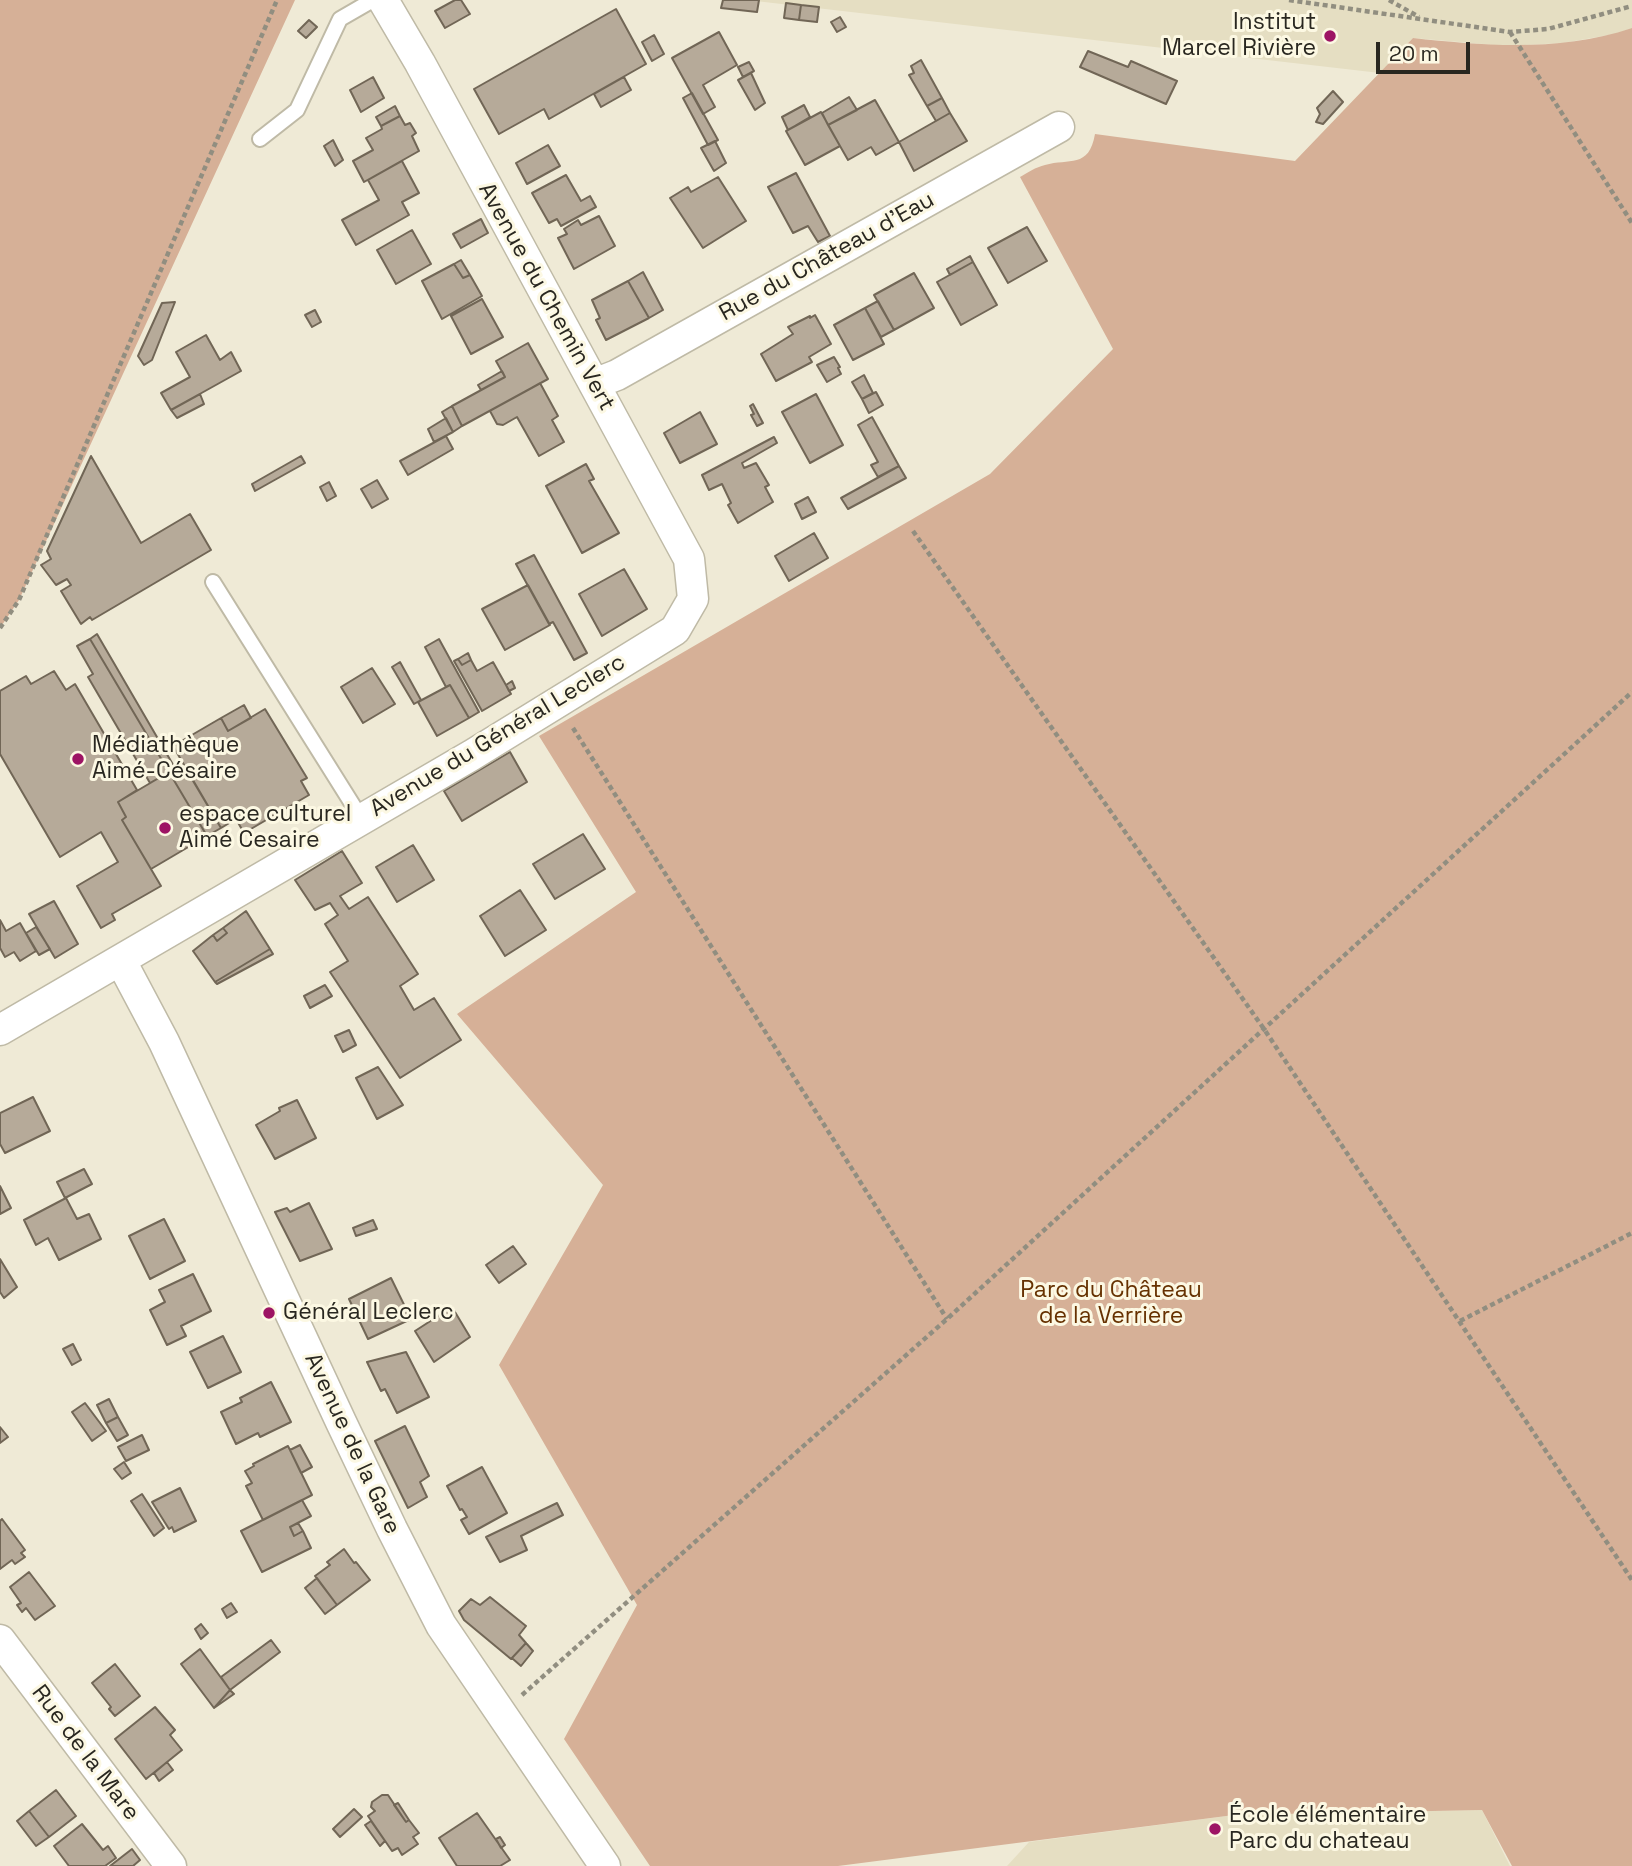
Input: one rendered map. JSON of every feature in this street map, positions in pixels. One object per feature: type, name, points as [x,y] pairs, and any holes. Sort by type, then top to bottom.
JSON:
[{"type":"street","name":"Avenue du Chemin Vert","points":[[383,0],[415,54],[689,559],[693,599]]},
{"type":"street","name":"Rue du Château d'Eau","points":[[594,384],[617,375],[1059,127]]},
{"type":"street","name":"Avenue du Général Leclerc","points":[[0,1030],[472,755],[675,630],[693,599]]},
{"type":"street","name":"Avenue de la Gare","points":[[121,961],[164,1042],[392,1530],[441,1625],[605,1866]]},
{"type":"street","name":"Rue de la Mare","points":[[0,1640],[171,1866]]},
{"type":"lane","points":[[260,139],[296,110],[340,19],[373,0]]},
{"type":"lane","points":[[214,582],[361,818]]},
{"type":"path","points":[[0,628],[19,600],[277,0]]},
{"type":"path","points":[[1289,0],[1510,32],[1548,29],[1632,6]]},
{"type":"path","points":[[1389,0],[1424,20]]},
{"type":"path","points":[[1510,32],[1632,223]]},
{"type":"path","points":[[913,531],[1264,1028],[1632,1580]]},
{"type":"path","points":[[501,1714],[947,1319],[1632,692]]},
{"type":"path","points":[[557,703],[947,1319]]},
{"type":"path","points":[[1460,1321],[1632,1233]]},
{"type":"shaded area","name":"Institut Marcel Rivière","points":[[747,0],[1632,0],[1632,28],[1615,34],[1563,43],[1506,46],[1413,38],[1380,73]]},
{"type":"shaded area","points":[[1482,1810],[1510,1866],[1007,1866],[1029,1842],[1234,1815]]},
{"type":"green space","points":[[0,0],[295,0],[19,600],[0,628]]},
{"type":"green space","name":"Parc du Château de la Verrière","points":[[1632,28],[1632,1866],[1512,1866],[1482,1810],[1234,1815],[838,1866],[650,1866],[564,1739],[637,1605],[499,1365],[603,1185],[457,1014],[636,892],[539,736],[990,474],[1113,349],[1020,177],[1042,166],[1083,157],[1088,153],[1095,134],[1295,161],[1413,38],[1496,45],[1551,44],[1605,36]]},
{"type":"building","points":[[455,0],[461,0],[470,14],[445,28],[435,11]]},
{"type":"building","points":[[723,0],[759,0],[757,12],[721,8]]},
{"type":"building","points":[[786,3],[801,5],[799,20],[784,18]]},
{"type":"building","points":[[801,5],[819,7],[817,22],[799,20]]},
{"type":"building","points":[[616,9],[646,64],[549,119],[544,109],[499,134],[474,89]]},
{"type":"building","points":[[840,17],[846,27],[837,32],[831,22]]},
{"type":"building","points":[[309,20],[317,27],[306,38],[298,31]]},
{"type":"building","points":[[719,32],[737,65],[703,85],[715,107],[703,114],[672,58]]},
{"type":"building","points":[[654,35],[664,54],[652,61],[642,42]]},
{"type":"building","points":[[1088,51],[1128,67],[1131,61],[1177,81],[1166,104],[1080,67]]},
{"type":"building","points":[[921,60],[942,98],[927,106],[909,75],[914,73],[911,66]]},
{"type":"building","points":[[749,62],[754,71],[743,77],[738,67]]},
{"type":"building","points":[[751,73],[765,103],[755,110],[738,80]]},
{"type":"building","points":[[373,77],[384,98],[361,112],[350,90]]},
{"type":"building","points":[[624,77],[631,90],[601,107],[594,94]]},
{"type":"building","points":[[1333,91],[1343,102],[1323,124],[1316,122],[1320,114],[1317,108]]},
{"type":"building","points":[[692,93],[718,140],[708,145],[683,98]]},
{"type":"building","points":[[849,97],[857,110],[828,125],[822,113]]},
{"type":"building","points":[[942,98],[950,113],[936,121],[927,106]]},
{"type":"building","points":[[875,100],[899,142],[876,155],[871,147],[848,160],[828,125]]},
{"type":"building","points":[[804,105],[810,117],[788,130],[782,117]]},
{"type":"building","points":[[395,106],[400,116],[381,126],[376,117]]},
{"type":"building","points":[[821,112],[840,146],[805,165],[786,131]]},
{"type":"building","points":[[950,113],[967,141],[914,171],[899,142]]},
{"type":"building","points":[[400,116],[405,125],[410,123],[416,133],[412,136],[419,151],[364,182],[353,161],[373,150],[366,138]]},
{"type":"building","points":[[333,140],[343,160],[335,166],[324,146]]},
{"type":"building","points":[[715,141],[726,163],[714,171],[701,148]]},
{"type":"building","points":[[548,145],[560,166],[527,184],[516,163]]},
{"type":"building","points":[[402,161],[419,193],[402,202],[409,215],[356,245],[342,220],[379,200],[368,180]]},
{"type":"building","points":[[796,173],[830,236],[818,242],[808,226],[793,233],[768,187]]},
{"type":"building","points":[[566,175],[581,201],[590,196],[596,207],[561,226],[557,219],[549,223],[532,193]]},
{"type":"building","points":[[718,177],[746,221],[703,248],[670,198],[688,187],[691,192]]},
{"type":"building","points":[[599,216],[615,246],[574,269],[558,238],[567,234],[564,229],[578,220],[581,225]]},
{"type":"building","points":[[481,219],[488,233],[461,248],[453,234]]},
{"type":"building","points":[[1027,227],[1047,261],[1008,283],[988,248]]},
{"type":"building","points":[[412,230],[431,264],[396,284],[377,250]]},
{"type":"building","points":[[970,256],[973,262],[950,275],[947,269]]},
{"type":"building","points":[[461,260],[470,275],[463,278],[454,264]]},
{"type":"building","points":[[973,262],[997,305],[961,325],[937,282]]},
{"type":"building","points":[[454,264],[463,278],[470,275],[482,296],[442,319],[422,281]]},
{"type":"building","points":[[643,272],[663,310],[649,318],[628,281]]},
{"type":"building","points":[[914,273],[934,308],[894,330],[874,295]]},
{"type":"building","points":[[628,281],[649,318],[606,340],[596,320],[600,318],[592,300]]},
{"type":"building","points":[[482,299],[503,337],[471,354],[451,316]]},
{"type":"building","points":[[878,301],[894,330],[881,337],[865,308]]},
{"type":"building","points":[[175,302],[152,360],[144,365],[138,356],[162,303]]},
{"type":"building","points":[[865,308],[884,344],[853,360],[834,325]]},
{"type":"building","points":[[315,310],[321,322],[312,327],[305,315]]},
{"type":"building","points":[[815,315],[831,344],[809,357],[812,362],[776,381],[761,354],[793,334],[788,327]]},
{"type":"building","points":[[206,335],[220,360],[231,352],[241,371],[171,410],[161,393],[190,377],[176,352]]},
{"type":"building","points":[[528,343],[548,379],[462,426],[452,406],[505,377],[496,361]]},
{"type":"building","points":[[834,357],[841,374],[827,382],[817,365]]},
{"type":"building","points":[[502,371],[505,377],[481,390],[478,385]]},
{"type":"building","points":[[864,375],[873,393],[862,399],[852,382]]},
{"type":"building","points":[[540,383],[558,416],[552,420],[564,442],[539,456],[517,417],[503,425],[497,424],[490,411]]},
{"type":"building","points":[[876,392],[883,405],[869,413],[862,399]]},
{"type":"building","points":[[200,394],[204,404],[177,418],[171,410]]},
{"type":"building","points":[[816,394],[843,445],[810,463],[782,412]]},
{"type":"building","points":[[753,404],[763,423],[757,426],[751,415],[754,414],[750,406]]},
{"type":"building","points":[[452,406],[462,426],[453,432],[442,412]]},
{"type":"building","points":[[700,412],[717,444],[680,463],[664,433]]},
{"type":"building","points":[[872,417],[899,466],[878,477],[871,465],[878,462],[858,425]]},
{"type":"building","points":[[446,418],[453,432],[434,442],[428,429]]},
{"type":"building","points":[[446,436],[453,449],[408,475],[400,461]]},
{"type":"building","points":[[774,437],[777,443],[742,463],[744,468],[756,463],[769,485],[765,487],[773,502],[738,523],[728,505],[731,503],[722,484],[709,490],[702,475]]},
{"type":"building","points":[[91,456],[141,543],[190,514],[211,550],[81,624],[61,591],[71,585],[67,579],[56,585],[41,565],[51,559],[47,551]]},
{"type":"building","points":[[301,456],[305,463],[255,491],[252,484]]},
{"type":"building","points":[[586,464],[594,479],[589,481],[619,533],[582,553],[546,486]]},
{"type":"building","points":[[899,466],[906,478],[848,509],[841,498]]},
{"type":"building","points":[[377,480],[388,499],[372,508],[361,489]]},
{"type":"building","points":[[329,482],[336,496],[327,501],[320,487]]},
{"type":"building","points":[[808,497],[816,512],[802,519],[795,504]]},
{"type":"building","points":[[814,533],[828,558],[789,581],[775,556]]},
{"type":"building","points":[[534,555],[587,653],[574,660],[553,622],[549,624],[516,564]]},
{"type":"building","points":[[624,569],[647,609],[602,636],[579,594]]},
{"type":"building","points":[[528,585],[550,625],[505,650],[482,609]]},
{"type":"building","points":[[97,634],[175,768],[169,772],[90,639]]},
{"type":"building","points":[[90,639],[169,772],[150,783],[88,677],[93,674],[77,646]]},
{"type":"building","points":[[439,639],[479,712],[469,718],[450,685],[446,687],[425,647]]},
{"type":"building","points":[[468,653],[471,660],[462,665],[458,659]]},
{"type":"building","points":[[458,659],[462,665],[471,660],[477,671],[493,662],[511,694],[482,711],[454,661]]},
{"type":"building","points":[[400,662],[421,700],[414,704],[392,667]]},
{"type":"building","points":[[372,668],[395,704],[363,723],[341,687]]},
{"type":"building","points":[[54,671],[66,690],[75,684],[137,790],[118,802],[126,817],[122,820],[161,886],[112,914],[115,920],[101,928],[77,886],[118,862],[101,832],[60,857],[0,754],[0,691],[26,676],[31,684]]},
{"type":"building","points":[[512,681],[515,688],[509,691],[506,685]]},
{"type":"building","points":[[450,685],[469,718],[437,736],[418,702]]},
{"type":"building","points":[[244,705],[251,718],[228,731],[221,718]]},
{"type":"building","points":[[265,709],[307,778],[301,781],[309,795],[244,833],[236,819],[221,828],[173,746],[221,718],[228,731]]},
{"type":"building","points":[[510,752],[527,782],[462,821],[444,791]]},
{"type":"building","points":[[183,764],[221,828],[207,836],[169,772]]},
{"type":"building","name":"espace culturel Aimé Cesaire","points":[[169,772],[207,836],[151,869],[122,820],[126,817],[118,802]]},
{"type":"building","points":[[583,834],[605,869],[555,899],[533,864]]},
{"type":"building","points":[[413,845],[434,880],[397,902],[376,867]]},
{"type":"building","points":[[342,851],[362,883],[340,896],[349,909],[368,897],[418,974],[400,986],[414,1010],[434,998],[461,1040],[400,1078],[330,972],[348,961],[325,924],[338,915],[330,903],[315,910],[295,880]]},
{"type":"building","points":[[520,890],[546,930],[505,956],[480,916]]},
{"type":"building","points":[[54,901],[78,944],[55,958],[29,914]]},
{"type":"building","points":[[246,911],[270,949],[215,982],[193,951],[213,935],[217,941],[227,933],[223,928]]},
{"type":"building","points":[[0,920],[6,931],[20,923],[36,951],[20,961],[14,952],[5,957],[0,948]]},
{"type":"building","points":[[36,927],[50,949],[39,955],[26,933]]},
{"type":"building","points":[[223,928],[227,933],[217,941],[213,935]]},
{"type":"building","points":[[270,949],[273,954],[217,984],[215,982]]},
{"type":"building","points":[[325,985],[332,996],[310,1008],[304,996]]},
{"type":"building","points":[[349,1030],[356,1045],[343,1052],[335,1036]]},
{"type":"building","points":[[378,1067],[403,1105],[377,1119],[356,1078]]},
{"type":"building","points":[[33,1097],[50,1131],[5,1153],[0,1144],[0,1113]]},
{"type":"building","points":[[297,1100],[316,1138],[275,1159],[256,1125],[280,1111],[279,1108]]},
{"type":"building","points":[[84,1169],[92,1184],[65,1198],[57,1182]]},
{"type":"building","points":[[0,1186],[11,1208],[0,1214]]},
{"type":"building","points":[[66,1198],[77,1219],[89,1214],[101,1239],[59,1260],[48,1238],[36,1245],[24,1220]]},
{"type":"building","points":[[309,1203],[332,1249],[300,1261],[275,1212],[287,1208],[290,1212]]},
{"type":"building","points":[[164,1219],[185,1261],[150,1279],[129,1236]]},
{"type":"building","points":[[373,1220],[377,1229],[356,1236],[353,1228]]},
{"type":"building","points":[[513,1246],[526,1264],[499,1283],[486,1265]]},
{"type":"building","points":[[0,1259],[17,1287],[4,1298],[0,1292]]},
{"type":"building","points":[[193,1274],[211,1311],[181,1326],[186,1336],[167,1345],[150,1310],[165,1302],[159,1290]]},
{"type":"building","points":[[391,1278],[411,1319],[368,1339],[349,1299]]},
{"type":"building","points":[[452,1307],[470,1337],[434,1362],[415,1331]]},
{"type":"building","points":[[223,1336],[241,1372],[208,1388],[190,1352]]},
{"type":"building","points":[[73,1344],[81,1360],[72,1365],[63,1349]]},
{"type":"building","points":[[406,1352],[429,1397],[397,1413],[385,1389],[381,1391],[367,1362]]},
{"type":"building","points":[[271,1382],[291,1422],[260,1437],[258,1433],[236,1444],[221,1412],[242,1402],[240,1398]]},
{"type":"building","points":[[109,1399],[118,1417],[106,1423],[97,1405]]},
{"type":"building","points":[[85,1403],[106,1431],[92,1441],[72,1412]]},
{"type":"building","points":[[118,1417],[128,1435],[117,1441],[106,1423]]},
{"type":"building","points":[[405,1426],[429,1476],[420,1482],[427,1497],[408,1508],[375,1441]]},
{"type":"building","points":[[0,1427],[8,1437],[0,1443]]},
{"type":"building","points":[[142,1435],[149,1450],[126,1461],[118,1447]]},
{"type":"building","points":[[300,1445],[312,1467],[301,1473],[290,1450]]},
{"type":"building","points":[[288,1446],[312,1495],[263,1520],[246,1486],[252,1483],[245,1471]]},
{"type":"building","points":[[124,1462],[131,1473],[122,1479],[114,1469]]},
{"type":"building","points":[[482,1467],[507,1513],[469,1534],[461,1520],[467,1517],[447,1486]]},
{"type":"building","points":[[180,1488],[196,1521],[174,1532],[172,1527],[169,1529],[152,1502]]},
{"type":"building","points":[[142,1494],[164,1528],[154,1536],[131,1501]]},
{"type":"building","points":[[302,1500],[311,1516],[290,1527],[294,1536],[303,1531],[311,1548],[262,1572],[241,1531]]},
{"type":"building","points":[[557,1503],[563,1515],[521,1536],[527,1550],[500,1562],[486,1537]]},
{"type":"building","points":[[2,1519],[25,1550],[21,1553],[25,1557],[15,1564],[12,1560],[0,1569],[0,1521]]},
{"type":"building","points":[[298,1523],[303,1531],[294,1536],[290,1527]]},
{"type":"building","points":[[344,1549],[370,1580],[337,1605],[315,1576],[330,1565],[327,1562]]},
{"type":"building","points":[[29,1572],[55,1606],[35,1620],[26,1608],[22,1612],[17,1605],[21,1603],[10,1587]]},
{"type":"building","points":[[317,1578],[337,1605],[325,1614],[305,1588]]},
{"type":"building","points":[[490,1597],[526,1626],[519,1635],[526,1643],[511,1659],[464,1620],[459,1611],[471,1599],[480,1605]]},
{"type":"building","points":[[231,1603],[237,1612],[227,1618],[222,1609]]},
{"type":"building","points":[[201,1624],[208,1633],[201,1639],[195,1629]]},
{"type":"building","points":[[271,1640],[280,1652],[230,1690],[221,1677]]},
{"type":"building","points":[[526,1643],[533,1651],[521,1666],[511,1659]]},
{"type":"building","points":[[200,1649],[230,1690],[214,1708],[181,1664]]},
{"type":"building","points":[[115,1664],[140,1696],[115,1716],[92,1683]]},
{"type":"building","points":[[230,1690],[234,1694],[214,1708]]},
{"type":"building","points":[[155,1707],[175,1730],[170,1735],[182,1750],[146,1779],[115,1739]]},
{"type":"building","points":[[167,1762],[173,1770],[159,1781],[154,1773]]},
{"type":"building","points":[[56,1790],[76,1816],[49,1837],[29,1811]]},
{"type":"building","points":[[382,1795],[388,1795],[406,1822],[409,1820],[419,1833],[413,1837],[418,1844],[402,1855],[398,1848],[392,1851],[368,1816],[375,1811],[371,1807],[372,1802]]},
{"type":"building","points":[[398,1803],[409,1820],[406,1822],[394,1805]]},
{"type":"building","points":[[354,1809],[362,1817],[340,1837],[333,1829]]},
{"type":"building","points":[[29,1811],[49,1837],[36,1846],[17,1821]]},
{"type":"building","points":[[477,1813],[510,1860],[500,1866],[457,1866],[439,1838]]},
{"type":"building","points":[[371,1821],[385,1841],[380,1846],[365,1825]]},
{"type":"building","points":[[82,1824],[103,1850],[108,1846],[116,1858],[105,1866],[69,1866],[54,1846]]},
{"type":"building","points":[[500,1837],[505,1845],[501,1848],[496,1839]]},
{"type":"building","points":[[132,1849],[140,1860],[133,1866],[110,1866]]},
{"type":"place","name":"Institut Marcel Rivière","points":[[1330,36]]},
{"type":"place","name":"Médiathèque Aimé-Césaire","points":[[78,759]]},
{"type":"place","name":"espace culturel Aimé Cesaire","points":[[165,828]]},
{"type":"place","name":"Général Leclerc","points":[[269,1313]]},
{"type":"place","name":"École élémentaire Parc du chateau","points":[[1215,1829]]}]
